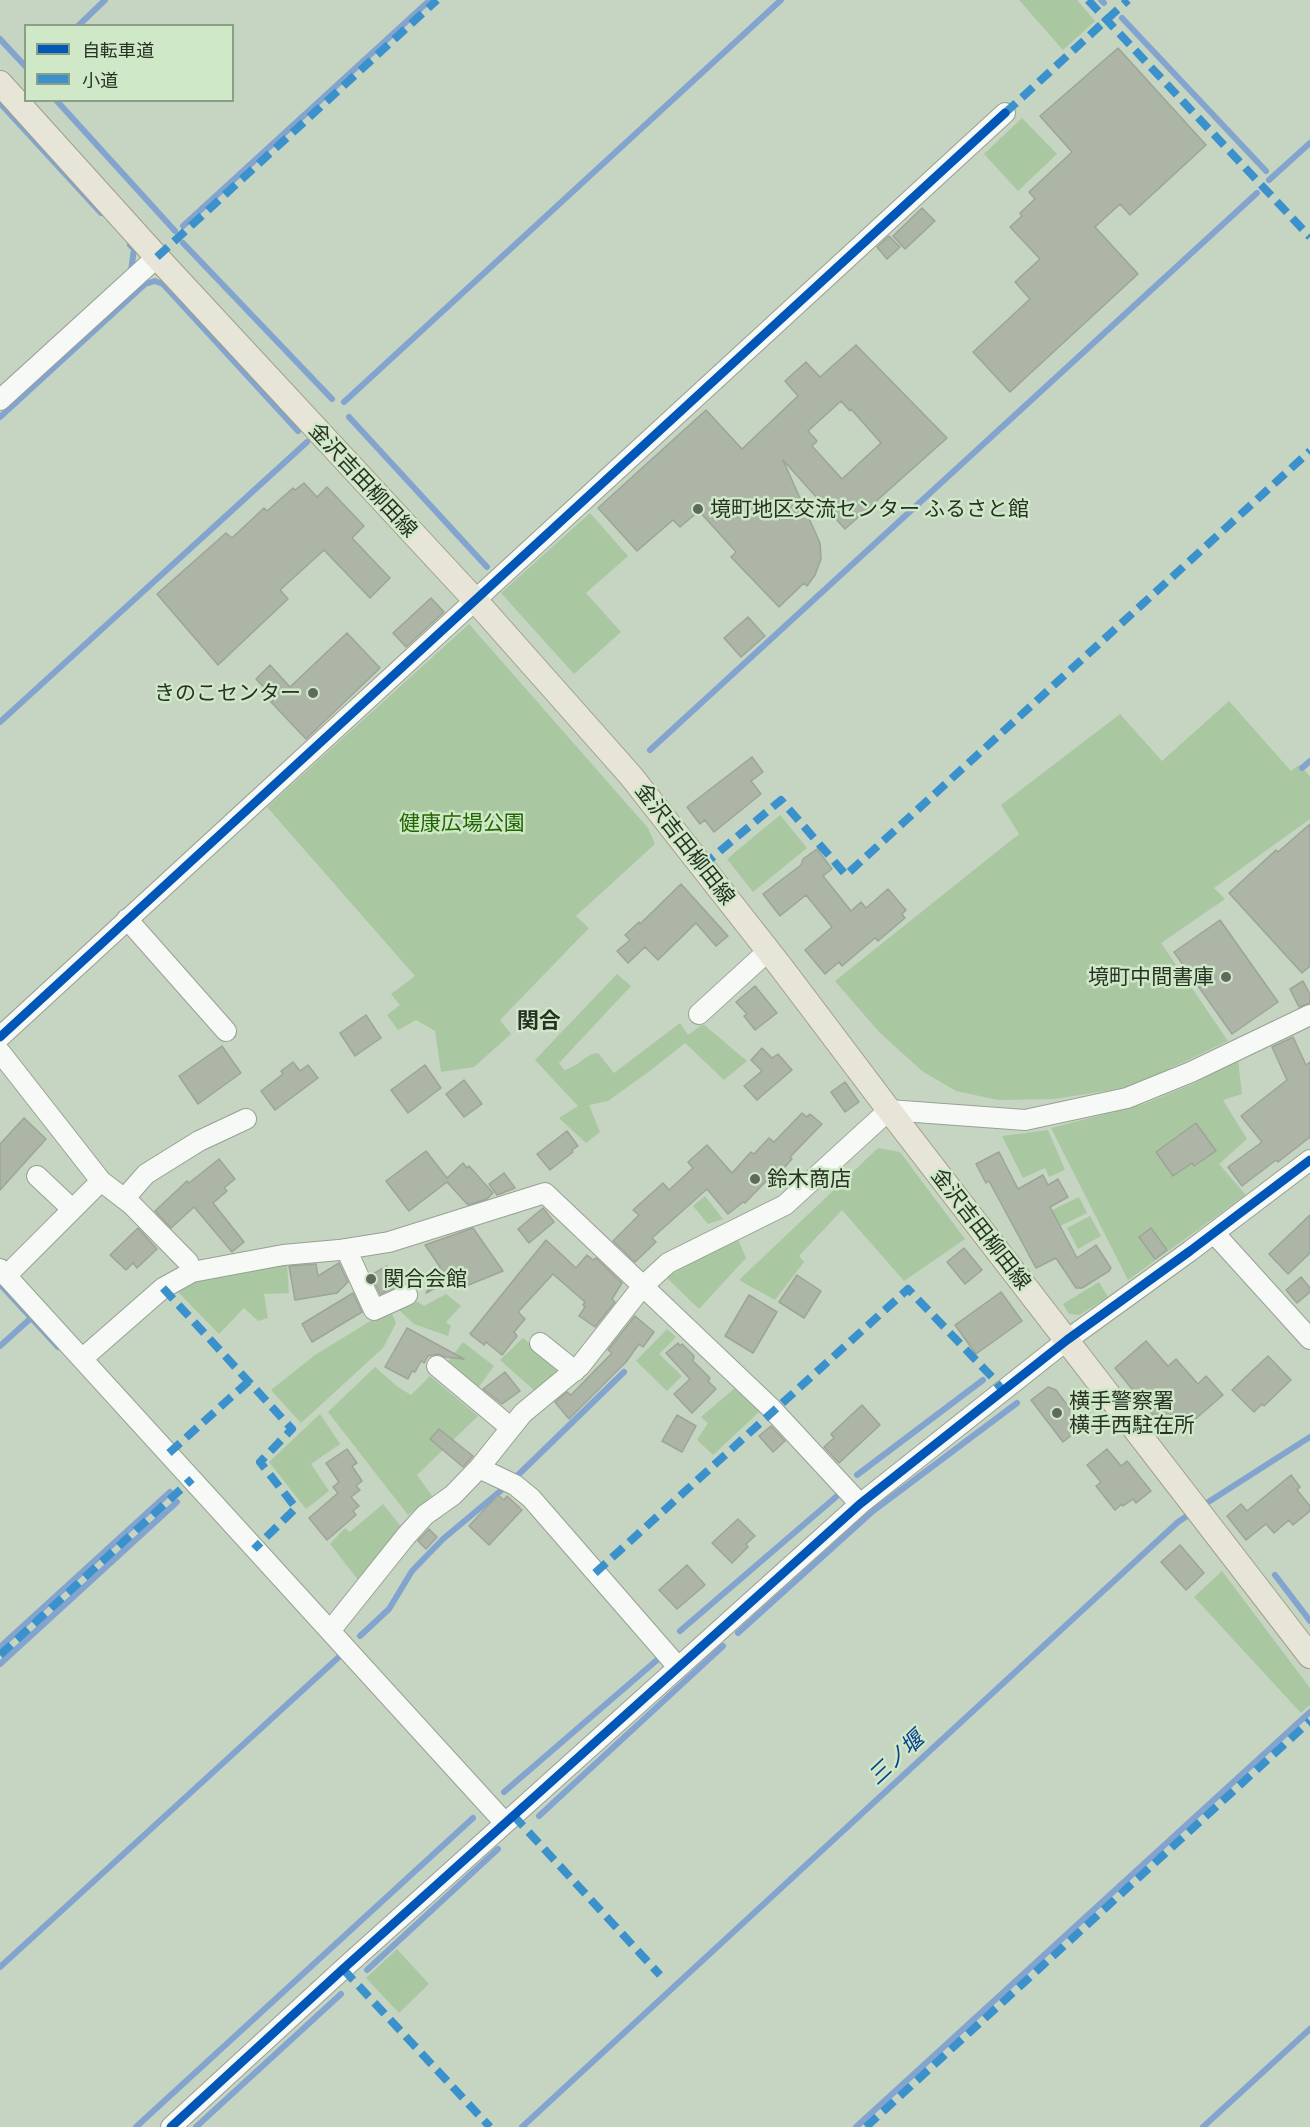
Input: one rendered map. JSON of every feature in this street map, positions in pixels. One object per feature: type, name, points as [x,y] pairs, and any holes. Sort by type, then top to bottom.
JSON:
[{"type":"main road","name":"金沢吉田柳田線","points":[[0,83],[156,257],[475,600],[631,776],[1310,1656]]},
{"type":"street","points":[[0,1037],[1005,113]]},
{"type":"street","points":[[0,400],[156,257]]},
{"type":"street","points":[[127,918],[226,1031]]},
{"type":"street","points":[[699,1014],[768,951]]},
{"type":"street","points":[[330,1631],[425,1515],[453,1495],[479,1468],[524,1413],[575,1371],[642,1287],[668,1263],[785,1205],[889,1110],[1025,1120],[1126,1098],[1191,1072],[1310,1015]]},
{"type":"street","points":[[0,1052],[101,1181],[124,1199],[188,1262],[192,1272]]},
{"type":"street","points":[[124,1199],[146,1174],[199,1141],[246,1119]]},
{"type":"street","points":[[171,2127],[860,1504],[1067,1340],[1310,1160]]},
{"type":"street","points":[[37,1176],[72,1209]]},
{"type":"street","points":[[101,1181],[3,1273],[505,1823]]},
{"type":"street","points":[[83,1358],[163,1287],[192,1272],[283,1255],[389,1242],[545,1193],[771,1408],[860,1504]]},
{"type":"street","points":[[1214,1233],[1310,1339]]},
{"type":"street","points":[[346,1249],[374,1310],[407,1295]]},
{"type":"street","points":[[540,1343],[575,1371]]},
{"type":"street","points":[[437,1366],[511,1428]]},
{"type":"street","points":[[479,1468],[515,1485],[531,1498],[678,1667]]},
{"type":"green space","points":[[1019,0],[1077,0],[1095,21],[1063,50]]},
{"type":"green space","points":[[1022,118],[1057,154],[1018,191],[984,154]]},
{"type":"green space","points":[[590,513],[628,556],[586,593],[621,632],[574,674],[501,593]]},
{"type":"green space","name":"健康広場公園","points":[[469,624],[648,828],[655,844],[576,916],[589,928],[500,1020],[511,1034],[474,1067],[441,1072],[435,1031],[416,1020],[398,1030],[387,1015],[400,1005],[391,994],[415,976],[267,807]]},
{"type":"green space","points":[[1229,701],[1291,771],[1299,765],[1310,776],[1310,819],[1214,888],[1225,899],[1161,943],[1228,1041],[1131,1087],[1054,1099],[998,1100],[956,1091],[922,1071],[879,1032],[835,981],[1019,834],[1001,805],[1120,714],[1162,761]]},
{"type":"green space","points":[[780,815],[807,848],[753,892],[727,859]]},
{"type":"green space","points":[[617,974],[631,986],[559,1063],[564,1070],[598,1053],[614,1073],[680,1023],[688,1035],[703,1024],[747,1061],[724,1080],[685,1043],[608,1101],[589,1105],[600,1132],[586,1143],[559,1118],[578,1106],[535,1060]]},
{"type":"green space","points":[[1238,1059],[1242,1094],[1223,1100],[1247,1139],[1219,1164],[1246,1195],[1128,1280],[1051,1128],[1144,1104],[1195,1083]]},
{"type":"green space","points":[[1048,1130],[1065,1170],[1049,1177],[1045,1168],[1023,1178],[1002,1136]]},
{"type":"green space","points":[[878,1148],[900,1152],[965,1239],[904,1281],[842,1210],[799,1256],[804,1262],[775,1300],[739,1280]]},
{"type":"green space","points":[[705,1196],[723,1219],[708,1224],[693,1206]]},
{"type":"green space","points":[[1079,1197],[1087,1213],[1054,1229],[1046,1213]]},
{"type":"green space","points":[[1090,1216],[1101,1236],[1078,1249],[1067,1228]]},
{"type":"green space","points":[[738,1239],[746,1258],[699,1309],[667,1278],[689,1262]]},
{"type":"green space","points":[[287,1263],[289,1293],[264,1294],[268,1318],[258,1321],[244,1308],[219,1334],[175,1289],[186,1283]]},
{"type":"green space","points":[[1099,1282],[1108,1297],[1079,1315],[1069,1314],[1063,1304]]},
{"type":"green space","points":[[446,1294],[461,1306],[446,1322],[451,1326],[448,1336],[414,1324],[399,1310],[413,1299],[424,1306]]},
{"type":"green space","points":[[390,1309],[396,1323],[383,1348],[301,1423],[271,1390],[315,1355]]},
{"type":"green space","points":[[667,1329],[676,1337],[659,1354],[682,1376],[667,1391],[636,1361]]},
{"type":"green space","points":[[523,1338],[564,1370],[536,1392],[500,1360]]},
{"type":"green space","points":[[463,1342],[494,1366],[478,1388],[446,1364]]},
{"type":"green space","points":[[375,1367],[411,1395],[430,1376],[478,1416],[417,1475],[432,1496],[408,1515],[328,1412]]},
{"type":"green space","points":[[736,1387],[760,1411],[713,1455],[697,1440],[708,1423],[701,1417]]},
{"type":"green space","points":[[320,1414],[340,1444],[311,1464],[329,1491],[306,1509],[269,1462]]},
{"type":"green space","points":[[383,1504],[403,1529],[359,1581],[330,1544],[345,1528],[350,1532]]},
{"type":"green space","points":[[1222,1571],[1310,1688],[1310,1705],[1301,1713],[1194,1597]]},
{"type":"green space","points":[[397,1949],[429,1984],[399,2013],[366,1978]]},
{"type":"building","points":[[1118,48],[1206,145],[1130,215],[1120,204],[1095,227],[1138,274],[1010,392],[973,352],[1030,299],[1015,282],[1040,259],[1010,227],[1022,216],[1020,213],[1035,199],[1029,192],[1072,152],[1040,116]]},
{"type":"building","points":[[922,208],[935,221],[905,249],[893,236]]},
{"type":"building","points":[[889,236],[900,247],[887,259],[877,247]]},
{"type":"building","points":[[856,345],[947,438],[845,529],[783,460],[820,543],[821,559],[815,575],[807,586],[804,583],[779,607],[731,557],[736,552],[699,511],[680,527],[673,520],[637,551],[598,508],[706,410],[742,449],[798,396],[785,381],[806,362],[820,377]],"holes":[[[841,401],[850,411],[851,409],[881,443],[842,479],[812,446],[817,441],[808,431]]]},
{"type":"building","points":[[304,483],[317,497],[327,487],[364,526],[352,538],[390,578],[370,598],[324,550],[280,590],[288,599],[218,665],[157,594],[226,533],[232,538],[264,508],[267,511],[293,488],[295,490]]},
{"type":"building","points":[[431,598],[444,612],[406,647],[393,633]]},
{"type":"building","points":[[748,617],[765,636],[741,657],[724,638]]},
{"type":"building","points":[[347,633],[380,668],[306,739],[271,702],[275,699],[256,679],[270,665],[290,687]]},
{"type":"building","points":[[752,757],[763,772],[751,781],[761,794],[714,832],[705,820],[700,824],[687,807]]},
{"type":"building","points":[[1310,824],[1310,966],[1302,973],[1229,893],[1276,850],[1278,852]]},
{"type":"building","points":[[817,849],[832,869],[823,876],[851,911],[861,902],[866,908],[888,889],[906,910],[902,914],[905,918],[878,941],[875,938],[842,966],[839,962],[825,974],[805,950],[832,927],[806,895],[780,916],[763,894],[801,865],[803,859]]},
{"type":"building","points":[[681,884],[728,936],[716,946],[696,923],[658,960],[645,947],[628,963],[617,951],[630,940],[625,935],[639,922],[640,924]]},
{"type":"building","name":"境町中間書庫","points":[[1220,920],[1278,1002],[1232,1034],[1174,952]]},
{"type":"building","points":[[1303,981],[1310,994],[1310,1003],[1299,1007],[1290,989]]},
{"type":"building","points":[[755,986],[777,1013],[755,1030],[744,1016],[747,1014],[736,1002]]},
{"type":"building","points":[[366,1015],[381,1038],[355,1056],[340,1033]]},
{"type":"building","points":[[1293,1037],[1306,1065],[1310,1062],[1310,1137],[1242,1186],[1228,1167],[1262,1142],[1241,1116],[1287,1080],[1272,1047]]},
{"type":"building","points":[[222,1046],[241,1073],[198,1104],[179,1076]]},
{"type":"building","points":[[762,1048],[772,1058],[778,1054],[792,1070],[757,1100],[744,1086],[762,1071],[751,1060]]},
{"type":"building","points":[[293,1062],[300,1071],[308,1065],[318,1078],[275,1110],[261,1091],[283,1074],[281,1071]]},
{"type":"building","points":[[425,1065],[441,1088],[408,1113],[391,1090]]},
{"type":"building","points":[[464,1080],[482,1104],[464,1117],[446,1094]]},
{"type":"building","points":[[845,1082],[859,1102],[845,1112],[831,1092]]},
{"type":"building","points":[[802,1113],[807,1117],[810,1114],[822,1124],[790,1157],[792,1159],[774,1179],[771,1176],[745,1203],[743,1202],[728,1214],[707,1189],[652,1238],[656,1242],[635,1262],[613,1241],[639,1215],[633,1210],[663,1183],[669,1190],[693,1168],[688,1162],[707,1145],[732,1173],[751,1152],[754,1154],[769,1138],[774,1142]]},
{"type":"building","points":[[24,1118],[46,1139],[0,1190],[0,1144]]},
{"type":"building","points":[[1196,1123],[1216,1151],[1194,1166],[1192,1163],[1173,1176],[1156,1152]]},
{"type":"building","points":[[567,1131],[578,1146],[550,1170],[537,1154]]},
{"type":"building","points":[[426,1151],[447,1178],[463,1163],[467,1168],[469,1166],[493,1193],[487,1199],[468,1205],[447,1182],[409,1211],[386,1181]]},
{"type":"building","points":[[999,1152],[1018,1189],[1043,1175],[1048,1185],[1058,1179],[1068,1197],[1050,1207],[1077,1258],[1096,1245],[1111,1268],[1109,1271],[1082,1288],[1076,1288],[1056,1258],[1036,1268],[989,1181],[986,1183],[976,1164]]},
{"type":"building","points":[[219,1159],[235,1179],[224,1188],[227,1191],[213,1203],[244,1242],[232,1252],[194,1207],[171,1228],[155,1211],[187,1181],[189,1183]]},
{"type":"building","points":[[504,1173],[515,1188],[497,1195],[489,1184]]},
{"type":"building","points":[[543,1208],[554,1222],[529,1243],[518,1229]]},
{"type":"building","points":[[1310,1215],[1310,1253],[1288,1274],[1269,1254]]},
{"type":"building","points":[[138,1228],[157,1249],[137,1268],[133,1263],[126,1270],[110,1255]]},
{"type":"building","points":[[473,1228],[503,1271],[456,1290],[450,1280],[426,1293],[440,1267],[425,1245]]},
{"type":"building","points":[[1151,1228],[1167,1250],[1155,1259],[1139,1237]]},
{"type":"building","points":[[546,1240],[576,1268],[587,1255],[593,1260],[596,1258],[622,1283],[612,1299],[615,1302],[595,1327],[579,1316],[585,1307],[583,1305],[585,1302],[553,1274],[518,1312],[525,1319],[514,1332],[517,1336],[502,1355],[486,1342],[484,1345],[470,1334]]},
{"type":"building","points":[[964,1248],[982,1270],[965,1284],[947,1262]]},
{"type":"building","points":[[339,1263],[348,1282],[337,1293],[295,1300],[289,1266],[316,1264],[318,1276]]},
{"type":"building","points":[[387,1266],[397,1286],[380,1294],[371,1275]]},
{"type":"building","points":[[797,1275],[821,1291],[804,1318],[779,1302]]},
{"type":"building","points":[[1301,1277],[1310,1288],[1310,1292],[1297,1303],[1286,1290]]},
{"type":"building","points":[[1001,1292],[1022,1321],[976,1354],[955,1325]]},
{"type":"building","points":[[353,1293],[362,1312],[312,1342],[302,1324]]},
{"type":"building","points":[[749,1295],[777,1312],[753,1353],[725,1336]]},
{"type":"building","points":[[635,1316],[654,1332],[643,1347],[639,1344],[626,1362],[569,1419],[555,1402],[567,1392],[571,1395],[612,1353],[608,1350]]},
{"type":"building","points":[[407,1328],[464,1359],[438,1354],[428,1356],[424,1363],[421,1361],[415,1372],[412,1371],[408,1379],[385,1367]]},
{"type":"building","points":[[1146,1341],[1168,1366],[1176,1359],[1198,1384],[1206,1376],[1223,1395],[1177,1435],[1175,1432],[1170,1436],[1115,1368]]},
{"type":"building","points":[[678,1343],[694,1356],[693,1361],[710,1378],[708,1381],[716,1389],[692,1413],[674,1394],[690,1379],[666,1353]]},
{"type":"building","points":[[1268,1356],[1291,1380],[1264,1406],[1262,1404],[1254,1412],[1232,1390]]},
{"type":"building","points":[[505,1372],[520,1391],[502,1404],[483,1389]]},
{"type":"building","name":"横手警察署 横手西駐在所","points":[[1048,1387],[1056,1390],[1083,1426],[1063,1442],[1031,1400]]},
{"type":"building","points":[[862,1405],[880,1425],[839,1463],[824,1447],[834,1438],[831,1434]]},
{"type":"building","points":[[677,1415],[696,1426],[682,1452],[662,1441]]},
{"type":"building","points":[[771,1426],[785,1441],[773,1452],[759,1436]]},
{"type":"building","points":[[439,1429],[473,1456],[463,1467],[430,1439]]},
{"type":"building","points":[[347,1449],[357,1463],[352,1466],[362,1481],[356,1486],[360,1490],[351,1497],[359,1506],[353,1511],[356,1515],[327,1540],[309,1518],[338,1493],[333,1487],[339,1482],[326,1463]]},
{"type":"building","points":[[1107,1449],[1121,1466],[1127,1461],[1151,1491],[1136,1503],[1133,1499],[1115,1510],[1096,1486],[1101,1482],[1087,1465]]},
{"type":"building","points":[[1291,1475],[1300,1487],[1297,1490],[1310,1506],[1310,1511],[1293,1525],[1289,1520],[1274,1533],[1266,1524],[1246,1540],[1227,1516],[1241,1504],[1247,1511]]},
{"type":"building","points":[[498,1495],[504,1500],[507,1496],[522,1510],[489,1545],[469,1526]]},
{"type":"building","points":[[738,1519],[755,1536],[746,1544],[748,1547],[732,1563],[712,1543]]},
{"type":"building","points":[[429,1529],[437,1537],[426,1549],[418,1541]]},
{"type":"building","points":[[1180,1545],[1204,1573],[1186,1590],[1161,1562]]},
{"type":"building","points":[[687,1565],[705,1585],[677,1609],[659,1590]]},
{"type":"waterway","points":[[80,24],[105,0]]},
{"type":"waterway","points":[[183,226],[430,0]]},
{"type":"waterway","points":[[344,402],[781,0]]},
{"type":"waterway","points":[[1101,0],[1104,3]]},
{"type":"waterway","points":[[1122,18],[1266,171]]},
{"type":"waterway","points":[[0,39],[24,65]]},
{"type":"waterway","points":[[58,102],[175,231]]},
{"type":"waterway","points":[[0,103],[101,213]]},
{"type":"waterway","points":[[1269,180],[1310,143]]},
{"type":"waterway","points":[[650,750],[1257,193]]},
{"type":"waterway","points":[[183,243],[332,399]]},
{"type":"waterway","points":[[130,245],[134,249],[131,271]]},
{"type":"waterway","points":[[0,417],[145,284],[155,281],[163,284],[298,431]]},
{"type":"waterway","points":[[349,417],[487,567]]},
{"type":"waterway","points":[[0,722],[307,442]]},
{"type":"waterway","points":[[1302,768],[1310,761]]},
{"type":"waterway","points":[[0,1284],[58,1347]]},
{"type":"waterway","points":[[0,1346],[31,1318]]},
{"type":"waterway","points":[[517,1476],[624,1372]]},
{"type":"waterway","points":[[857,1475],[983,1380]]},
{"type":"waterway","points":[[738,1633],[873,1511],[1017,1403]]},
{"type":"waterway","name":"三ノ堰","points":[[1202,1506],[1310,1437]]},
{"type":"waterway","points":[[360,1636],[389,1609],[412,1571],[443,1539],[504,1488]]},
{"type":"waterway","points":[[0,1647],[170,1492]]},
{"type":"waterway","points":[[680,1631],[837,1496]]},
{"type":"waterway","points":[[0,1664],[177,1502]]},
{"type":"waterway","name":"三ノ堰","points":[[522,2127],[1178,1522],[1193,1512]]},
{"type":"waterway","points":[[1275,1575],[1310,1621]]},
{"type":"waterway","points":[[539,1816],[723,1646]]},
{"type":"waterway","points":[[0,1967],[340,1656]]},
{"type":"waterway","points":[[504,1792],[657,1660]]},
{"type":"waterway","points":[[856,2127],[1310,1712]]},
{"type":"waterway","points":[[136,2127],[473,1818]]},
{"type":"waterway","points":[[367,1970],[498,1849]]},
{"type":"waterway","points":[[196,2127],[341,1994]]},
{"type":"waterway","points":[[1203,2127],[1310,2029]]},
{"type":"marked path","points":[[157,257],[437,0]]},
{"type":"marked path","points":[[1088,0],[1310,237]]},
{"type":"marked path","points":[[1005,113],[1128,0]]},
{"type":"marked path","points":[[702,866],[781,800],[846,875],[1310,451]]},
{"type":"marked path","points":[[163,1288],[292,1429],[260,1462],[296,1508],[254,1549]]},
{"type":"marked path","points":[[595,1573],[908,1289],[1003,1391]]},
{"type":"marked path","points":[[169,1453],[249,1381]]},
{"type":"marked path","points":[[0,1655],[192,1479]]},
{"type":"marked path","points":[[866,2127],[1310,1721]]},
{"type":"marked path","points":[[513,1815],[660,1975]]},
{"type":"marked path","points":[[343,1969],[490,2127]]},
{"type":"cycle path","points":[[0,1037],[1005,113]]},
{"type":"cycle path","points":[[171,2127],[343,1969],[860,1504],[1067,1340],[1310,1160]]},
{"type":"place","name":"境町地区交流センター ふるさと館","points":[[698,509]]},
{"type":"place","name":"きのこセンター","points":[[313,693]]},
{"type":"place","name":"境町中間書庫","points":[[1226,977]]},
{"type":"place","name":"鈴木商店","points":[[755,1179]]},
{"type":"place","name":"関合会館","points":[[371,1279]]},
{"type":"place","name":"横手警察署 横手西駐在所","points":[[1057,1413]]},
{"type":"district","name":"関合","points":[[539,1021]]}]
